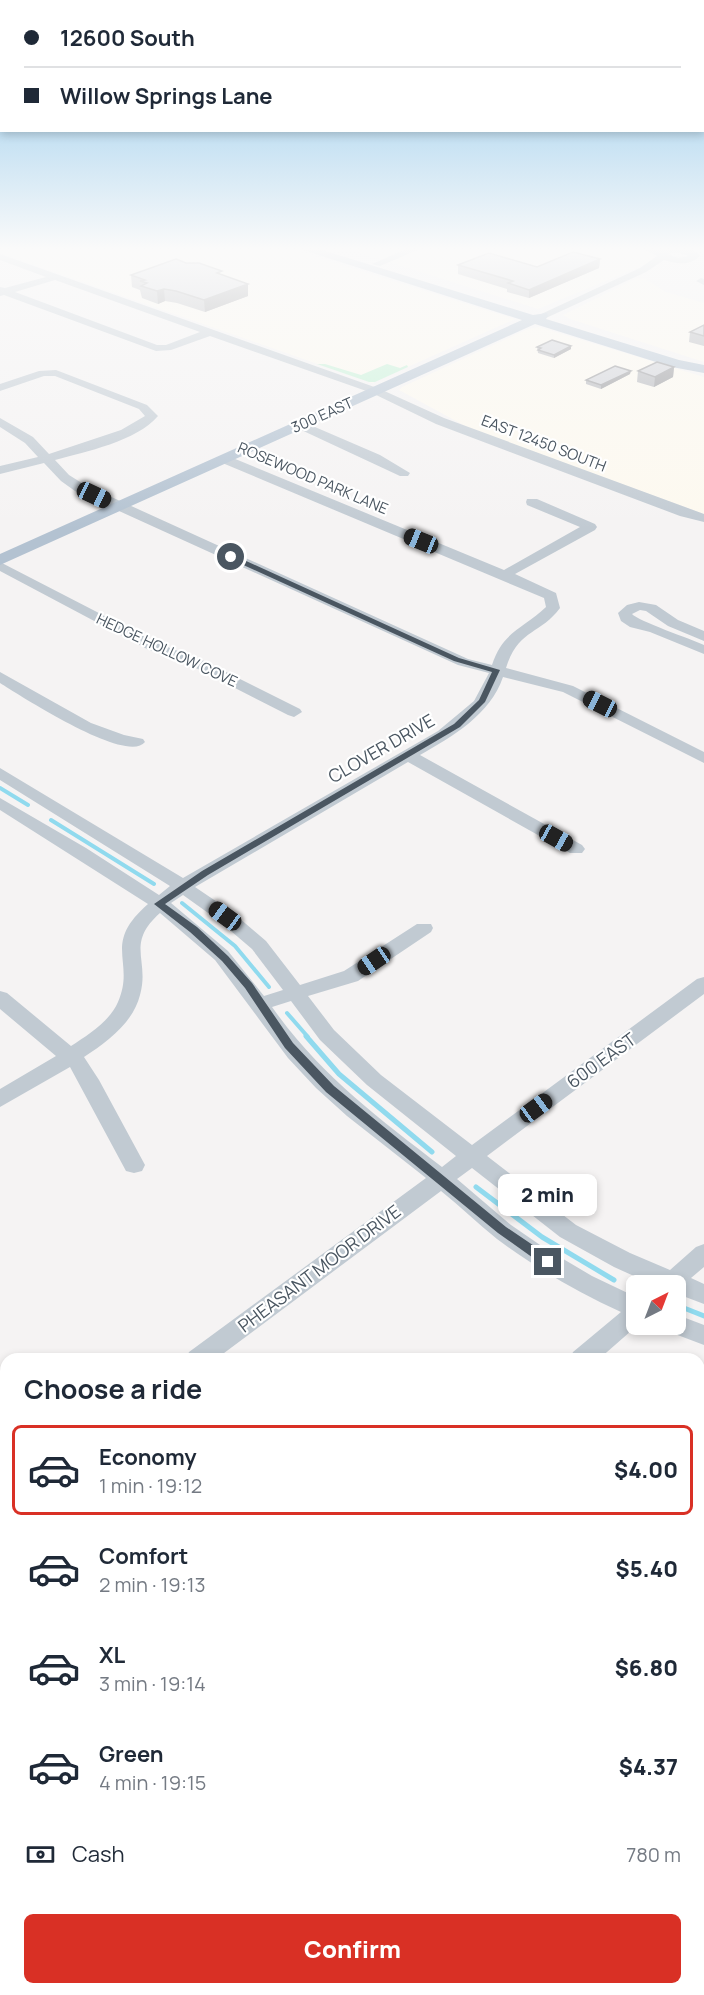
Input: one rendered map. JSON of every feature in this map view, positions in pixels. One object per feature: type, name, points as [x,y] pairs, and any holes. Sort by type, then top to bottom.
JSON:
[{"type":"main road","name":"300 EAST","points":[[0,560],[485,342]]},
{"type":"main road","points":[[610,342],[677,364],[697,367]]},
{"type":"street","points":[[140,342],[156,348],[183,342]]},
{"type":"street","name":"EAST 12450 SOUTH","points":[[238,342],[376,392],[440,421],[685,513],[704,518]]},
{"type":"street","points":[[0,388],[51,372],[143,407],[152,416],[142,424],[82,449],[0,470]]},
{"type":"street","points":[[0,422],[29,440],[74,485],[456,659],[568,689],[704,758]]},
{"type":"street","points":[[301,424],[404,473]]},
{"type":"street","name":"ROSEWOOD PARK LANE","points":[[224,459],[547,593],[553,600]]},
{"type":"street","points":[[504,575],[590,527],[532,502]]},
{"type":"street","name":"HEDGE HOLLOW COVE","points":[[0,566],[152,646],[197,663],[294,712]]},
{"type":"street","name":"HEDGE HOLLOW COVE","points":[[0,581],[40,588]]},
{"type":"street","name":"CLOVER DRIVE","points":[[0,1099],[109,1028],[127,1005],[133,978],[129,943],[132,933],[137,924],[159,904],[457,726],[475,711],[488,691],[511,641],[525,627],[550,611],[553,608],[553,600]]},
{"type":"street","points":[[704,637],[671,622],[659,611],[650,608],[635,607],[627,610],[625,615],[631,623],[655,629],[704,650]]},
{"type":"street","points":[[0,677],[102,735],[124,742],[137,742]]},
{"type":"street","points":[[408,755],[576,849]]},
{"type":"street","points":[[0,773],[184,887],[225,916],[258,945],[347,1056],[374,1080],[568,1231],[651,1275]]},
{"type":"street","points":[[0,803],[159,904],[194,930],[225,958],[289,1046],[330,1089],[502,1230],[535,1254],[600,1292],[626,1304]]},
{"type":"street","points":[[260,1004],[351,976],[424,927]]},
{"type":"street","name":"600 EAST","points":[[440,1178],[704,984]]},
{"type":"street","points":[[0,998],[69,1056],[89,1080],[134,1165]]},
{"type":"street","name":"PHEASANT MOOR DRIVE","points":[[206,1353],[440,1178]]},
{"type":"street","points":[[679,1275],[704,1253]]},
{"type":"street","points":[[686,1289],[704,1294]]},
{"type":"street","points":[[589,1353],[626,1322]]},
{"type":"street","points":[[686,1328],[704,1335]]},
{"type":"shaded area","points":[[255,342],[463,342],[372,383]]},
{"type":"shaded area","points":[[500,342],[589,342],[704,377],[704,514],[469,428],[399,390]]},
{"type":"shaded area","points":[[642,342],[704,342],[704,362]]},
{"type":"green space","points":[[317,364],[325,364],[361,375],[387,364],[400,368],[407,365],[408,367],[375,382],[369,382]]},
{"type":"building","points":[[548,342],[559,342],[571,346],[554,355],[538,350],[541,348],[537,347]]},
{"type":"building","points":[[657,362],[674,367],[655,377],[638,371]]},
{"type":"building","points":[[615,366],[631,371],[601,385],[586,380]]},
{"type":"waterway","points":[[0,788],[28,805]]},
{"type":"waterway","points":[[51,820],[154,884]]},
{"type":"waterway","points":[[182,903],[235,946],[269,987]]},
{"type":"waterway","points":[[287,1013],[308,1037]]},
{"type":"waterway","points":[[306,1036],[339,1074],[432,1152]]},
{"type":"waterway","points":[[476,1187],[542,1237],[614,1280]]},
{"type":"waterway","points":[[686,1309],[704,1316]]},
{"type":"route","points":[[231,557],[456,659],[496,670],[494,681],[475,711],[457,726],[196,878],[159,904],[194,930],[225,958],[248,986],[289,1046],[330,1089],[502,1230],[548,1262]]}]
